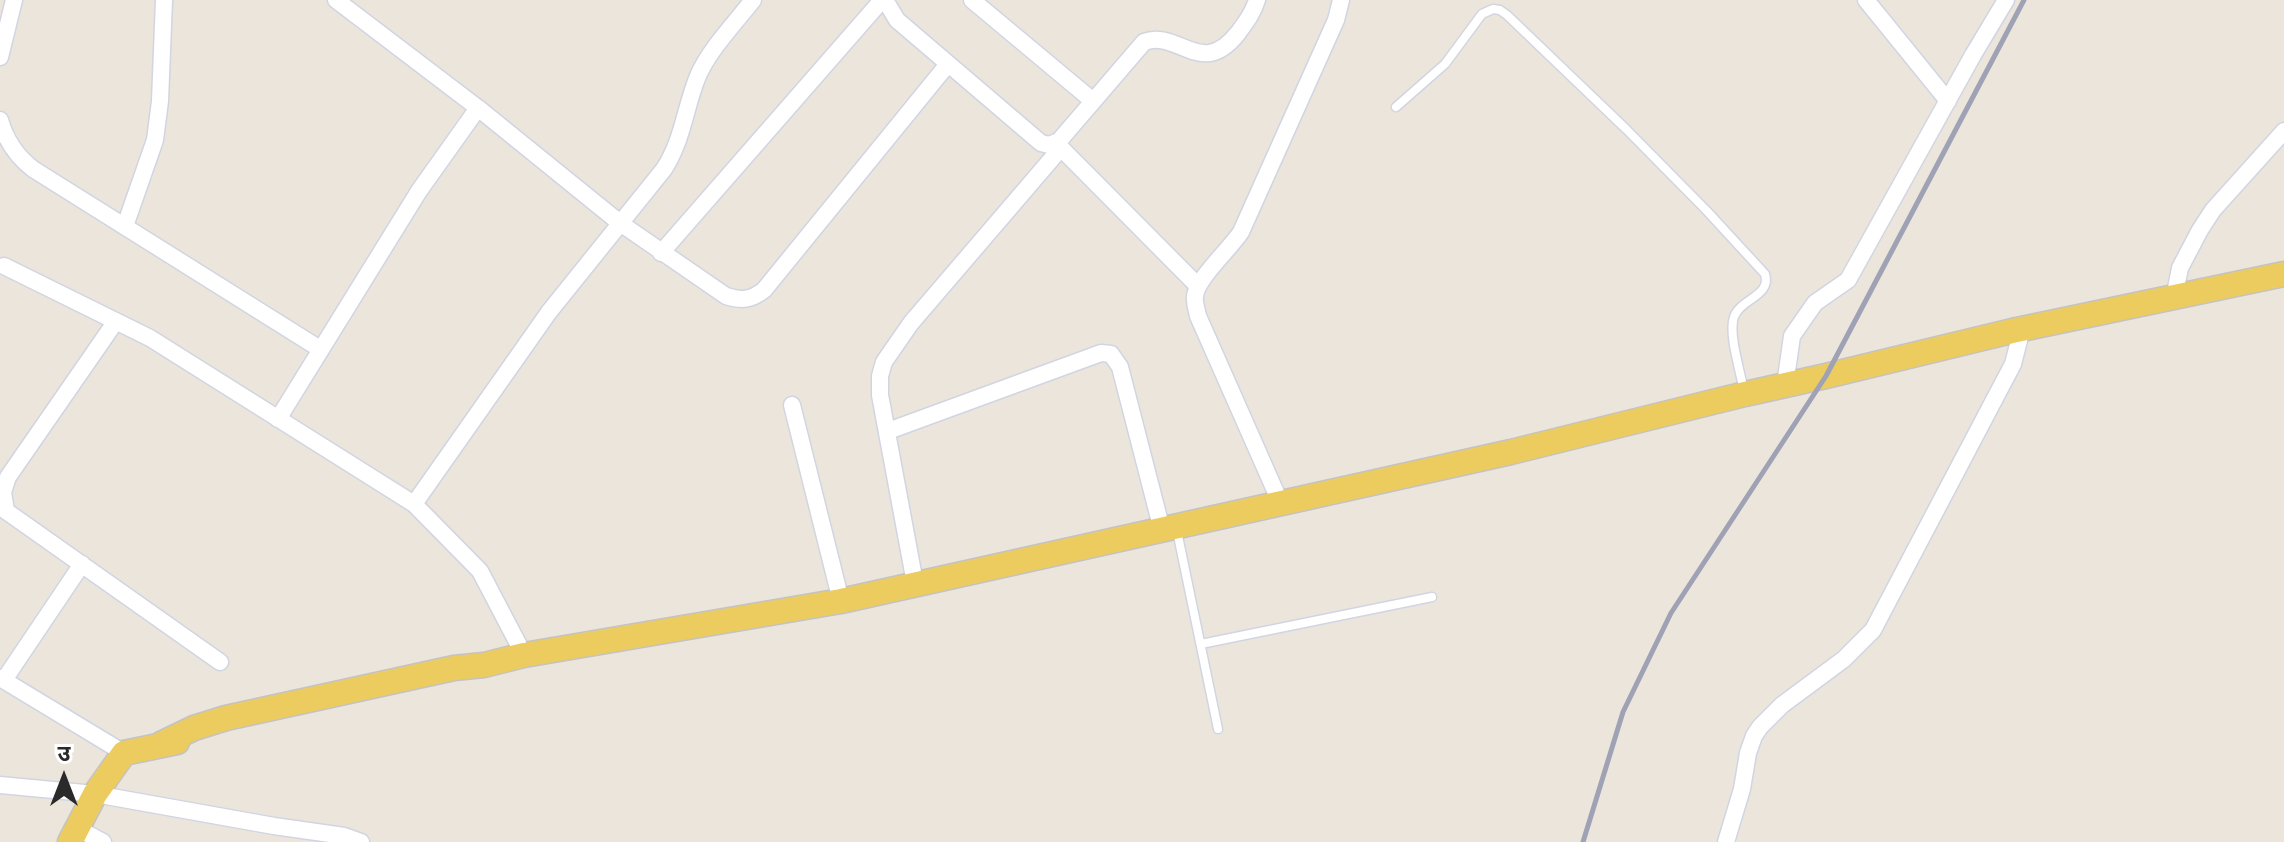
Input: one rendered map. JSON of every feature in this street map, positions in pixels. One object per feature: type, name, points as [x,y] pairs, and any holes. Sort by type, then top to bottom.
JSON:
[{"type":"main road","points":[[73,835],[95,794],[124,753],[161,744],[194,728],[226,718],[454,668],[841,601],[1511,452],[2022,329],[2284,274]]},
{"type":"street","points":[[0,57],[14,0]]},
{"type":"street","points":[[125,226],[155,140],[160,101],[164,0]]},
{"type":"street","points":[[336,0],[661,253],[726,296],[747,300],[764,290],[948,64]]},
{"type":"street","points":[[414,504],[549,312],[672,156],[704,63],[753,0]]},
{"type":"street","points":[[661,253],[884,0],[897,20],[1041,143],[1058,146],[1198,286]]},
{"type":"street","points":[[972,0],[1093,101]]},
{"type":"street","points":[[915,583],[879,383],[884,362],[911,323],[1144,42],[1158,40],[1205,54],[1223,49],[1249,19],[1257,0]]},
{"type":"street","points":[[1281,504],[1198,316],[1195,296],[1198,286],[1241,232],[1336,20],[1341,0]]},
{"type":"street","points":[[1866,0],[1948,101]]},
{"type":"street","points":[[1785,385],[1792,336],[1815,303],[1848,280],[2006,0]]},
{"type":"street","points":[[278,419],[419,191],[478,108]]},
{"type":"street","points":[[0,120],[5,136],[23,161],[320,349]]},
{"type":"street","points":[[2174,298],[2180,268],[2207,220],[2284,131]]},
{"type":"street","points":[[4,266],[150,338],[414,504],[480,571],[524,655]]},
{"type":"street","points":[[116,321],[8,477],[3,492],[6,511],[220,662]]},
{"type":"street","points":[[1726,842],[1754,736],[1773,713],[1844,659],[1873,630],[2013,364],[2022,329]]},
{"type":"street","points":[[888,431],[1101,353],[1111,354],[1120,367],[1169,528]]},
{"type":"street","points":[[792,405],[841,601]]},
{"type":"street","points":[[82,564],[2,679],[124,753]]},
{"type":"street","points":[[0,785],[95,794],[344,836],[361,842]]},
{"type":"street","points":[[73,835],[103,842]]},
{"type":"lane","points":[[1396,107],[1445,64],[1482,14],[1493,9],[1507,15],[1626,129],[1765,274],[1765,287],[1737,311],[1732,325],[1745,394]]},
{"type":"lane","points":[[1169,528],[1201,644],[1218,729]]},
{"type":"lane","points":[[1201,644],[1432,597]]},
{"type":"railway","points":[[1583,842],[1623,712],[1671,613],[1826,376],[2024,0]]}]
